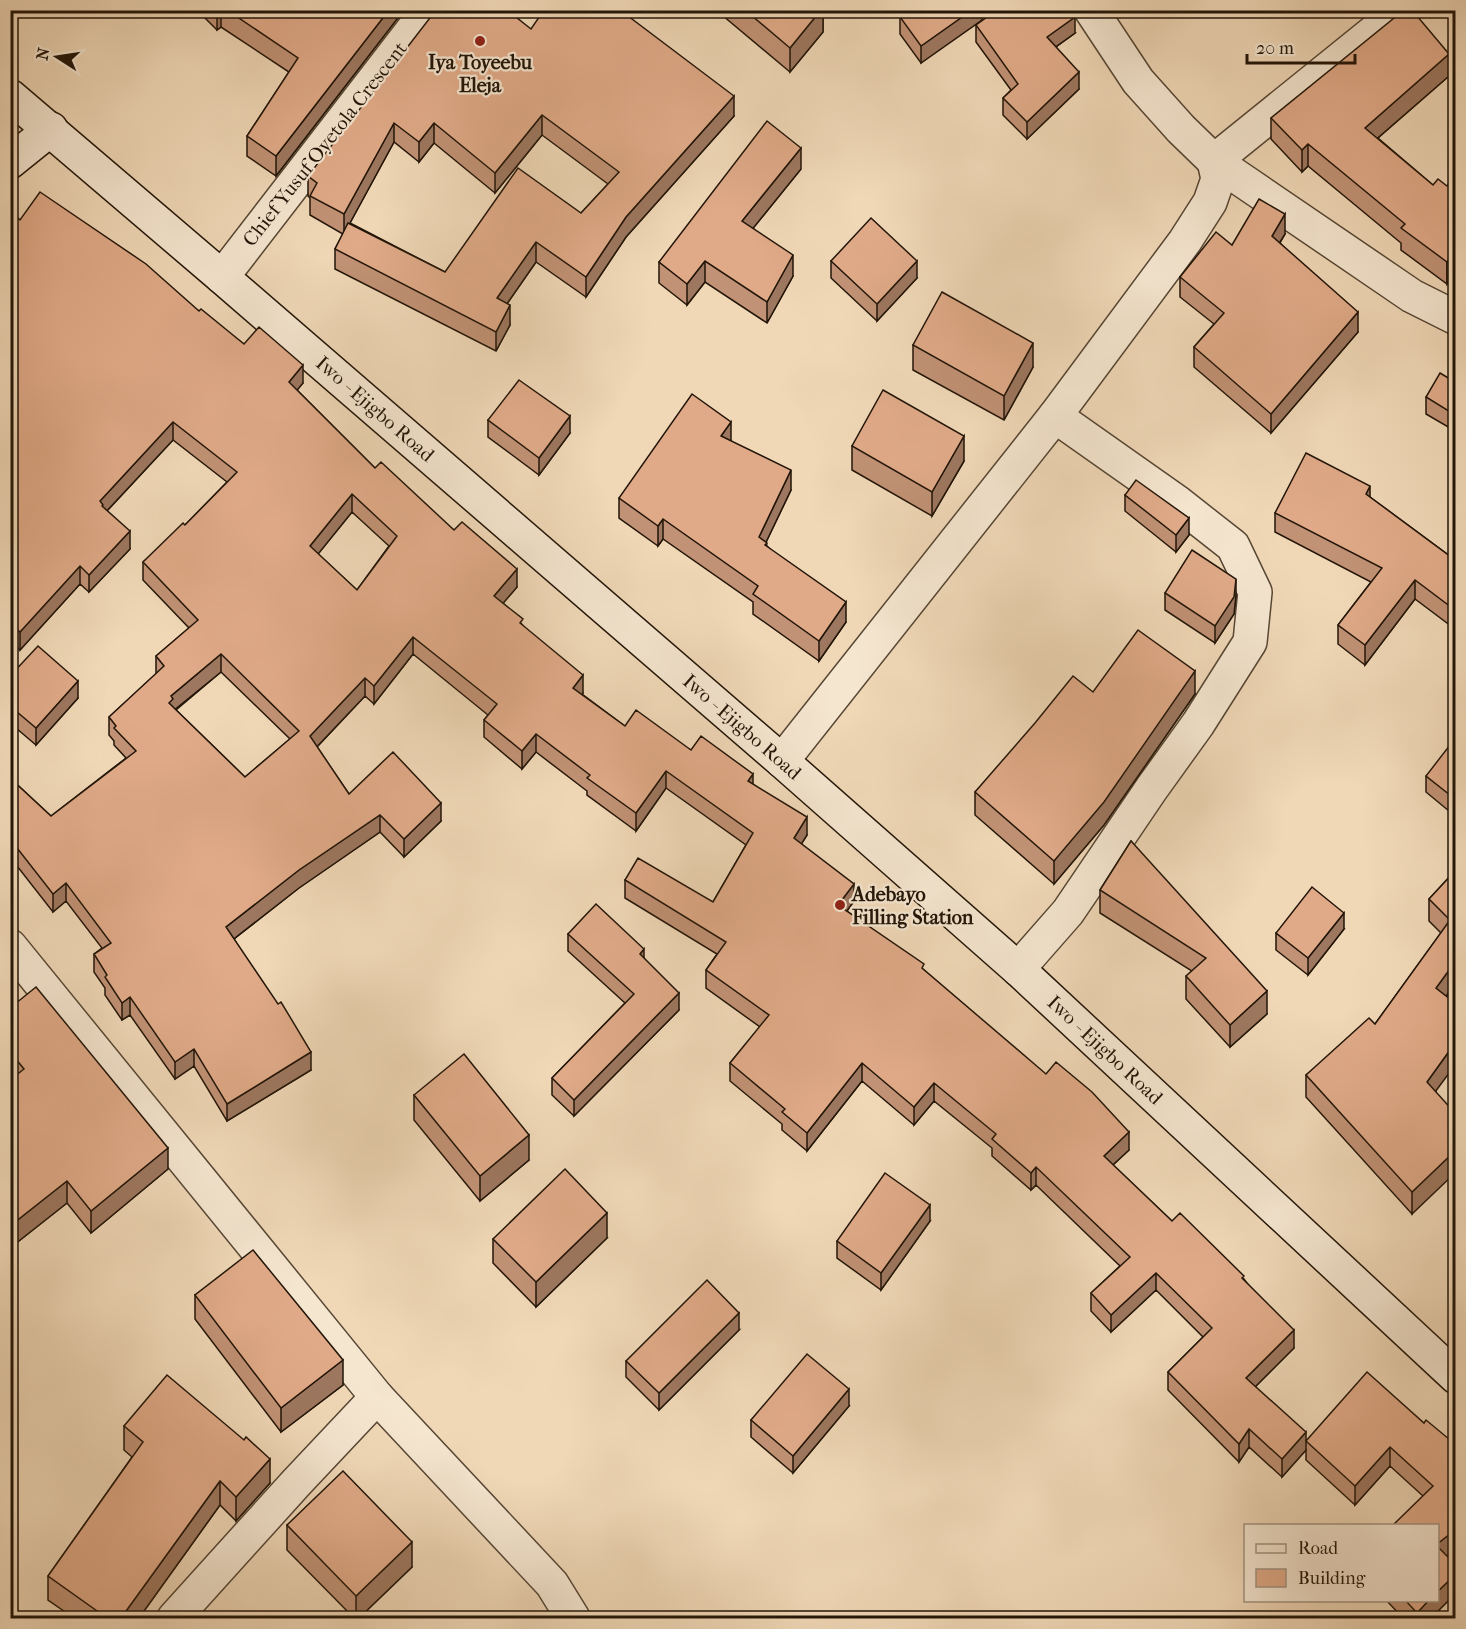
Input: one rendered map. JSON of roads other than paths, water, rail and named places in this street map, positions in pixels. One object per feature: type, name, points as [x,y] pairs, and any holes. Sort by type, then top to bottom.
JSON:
[{"type":"street","name":"Chief Yusuf Oyetola Crescent","points":[[222,277],[428,10]]},
{"type":"street","points":[[1091,10],[1138,81],[1180,129],[1214,161],[1412,296],[1455,318]]},
{"type":"street","points":[[1214,161],[1401,10]]},
{"type":"street","name":"Iwo - Ejigbo Road","points":[[10,96],[782,761],[1018,969],[1455,1377]]},
{"type":"street","points":[[10,162],[51,129]]},
{"type":"street","points":[[782,761],[1055,416],[1179,250],[1210,202],[1218,178],[1214,161]]},
{"type":"street","points":[[1018,969],[1068,912],[1198,724],[1250,642],[1255,592],[1233,546],[1177,502],[1055,416]]},
{"type":"street","points":[[10,946],[377,1397],[552,1584],[573,1618]]},
{"type":"street","points":[[174,1618],[377,1397]]},
{"type":"place","name":"Iya Toyeebu Eleja","points":[[480,41]]},
{"type":"place","name":"Adebayo Filling Station","points":[[840,905]]}]
